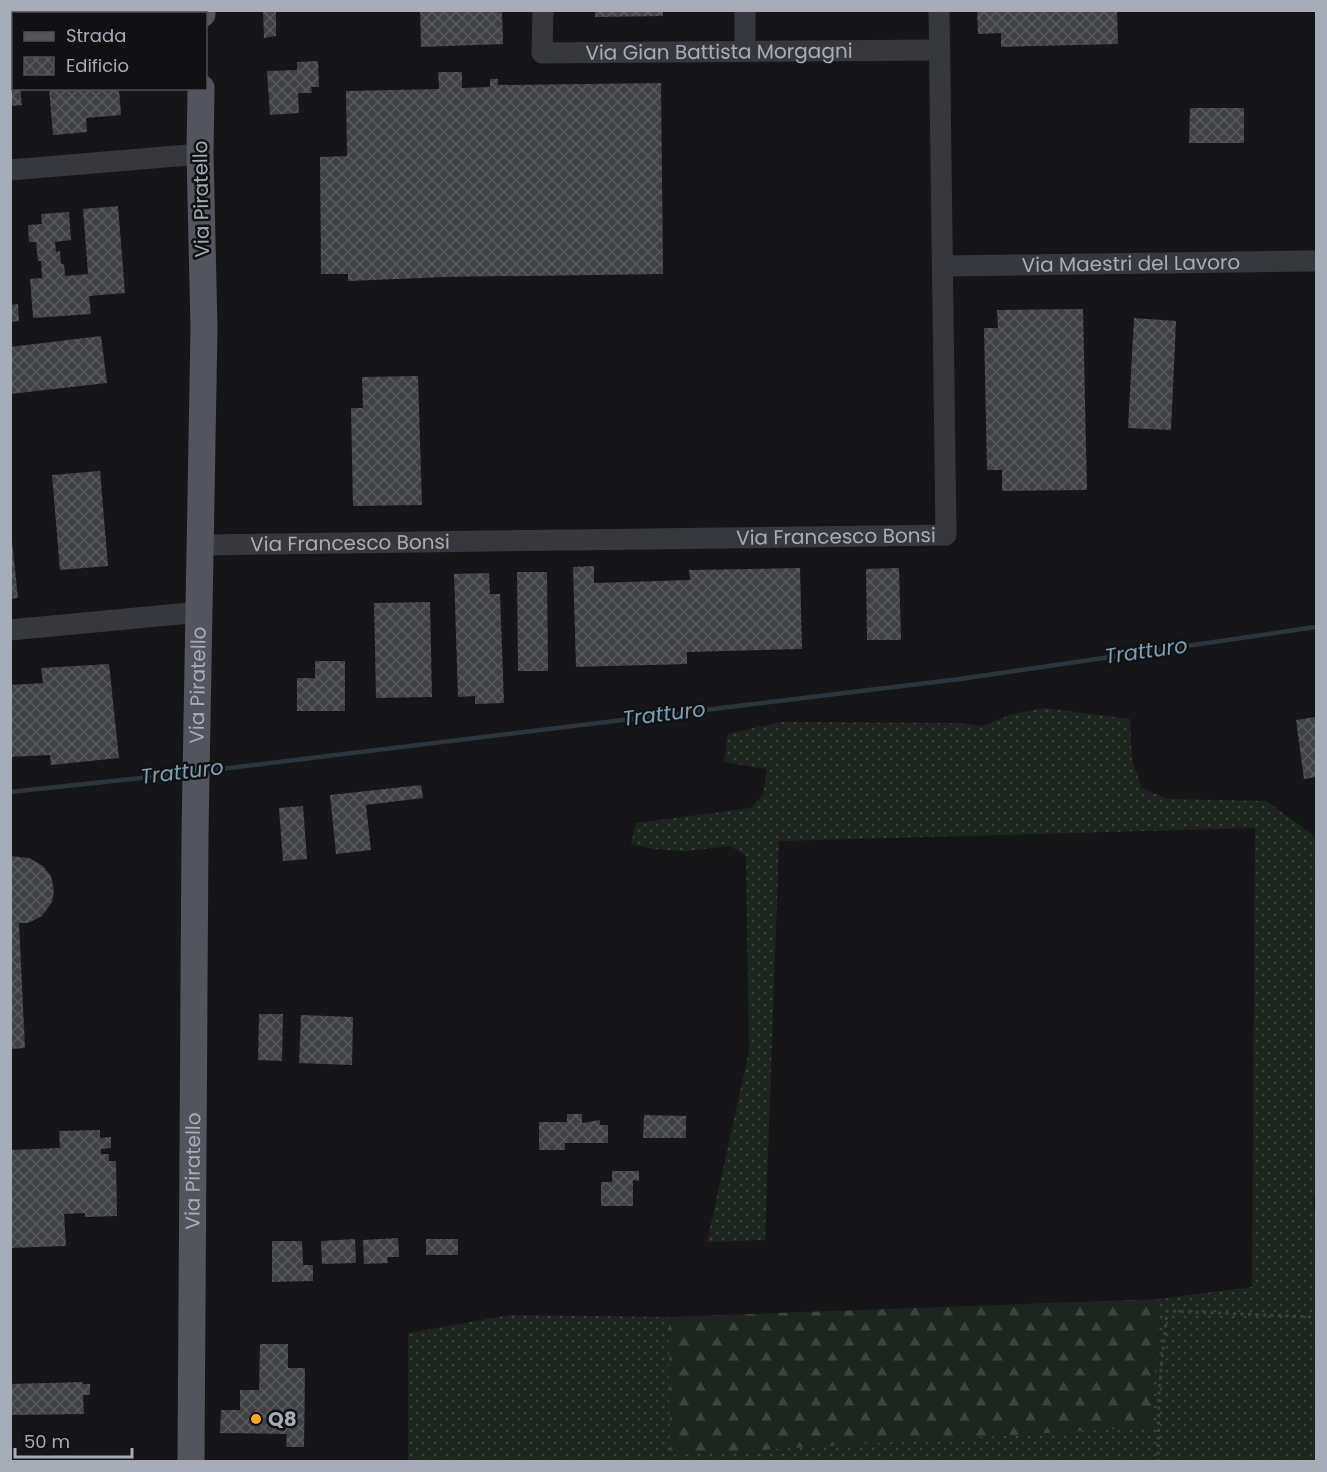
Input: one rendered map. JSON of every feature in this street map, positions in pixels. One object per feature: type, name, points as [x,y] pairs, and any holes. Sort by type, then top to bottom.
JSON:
[{"type":"main road","name":"Via Piratello","points":[[191,1461],[196,805],[204,328],[201,90]]},
{"type":"street","name":"Via Gian Battista Morgagni","points":[[543,10],[542,53],[940,50]]},
{"type":"street","points":[[745,10],[746,51]]},
{"type":"street","name":"Via Francesco Bonsi","points":[[200,545],[946,535],[939,10]]},
{"type":"street","points":[[10,171],[200,154]]},
{"type":"street","name":"Via Maestri del Lavoro","points":[[943,266],[1317,261]]},
{"type":"street","points":[[10,630],[200,612]]},
{"type":"path","points":[[1158,1461],[1159,1390],[1167,1311],[1317,1317]]},
{"type":"green space","points":[[1045,708],[1130,719],[1132,761],[1142,788],[1168,799],[1266,801],[1312,834],[1316,844],[1316,1194],[1313,1206],[1316,1213],[1316,1461],[408,1461],[408,1333],[510,1315],[669,1317],[670,1454],[1150,1427],[1159,1299],[1252,1287],[1255,828],[779,841],[765,1240],[707,1242],[749,1051],[746,856],[730,846],[685,851],[653,849],[631,844],[636,823],[751,808],[763,795],[767,769],[724,762],[728,734],[781,722],[958,723],[983,726],[1012,714]]},
{"type":"green space","points":[[1159,1299],[1151,1427],[670,1455],[669,1317]]},
{"type":"building","points":[[10,10],[44,10],[44,12],[12,12],[12,17],[10,17]]},
{"type":"building","points":[[263,10],[276,10],[276,36],[264,38]]},
{"type":"building","points":[[420,10],[502,10],[503,44],[421,47]]},
{"type":"building","points":[[595,10],[663,10],[663,16],[595,17]]},
{"type":"building","points":[[977,10],[1117,10],[1118,44],[1001,47],[1001,33],[978,34]]},
{"type":"building","points":[[10,45],[12,45],[12,90],[20,90],[22,105],[10,106]]},
{"type":"building","points":[[318,61],[319,87],[311,87],[312,93],[298,93],[299,113],[270,115],[267,71],[297,70],[297,62]]},
{"type":"building","points":[[438,72],[462,72],[462,88],[490,87],[490,79],[498,79],[498,85],[661,83],[663,274],[445,277],[348,281],[348,274],[321,274],[320,157],[347,156],[346,91],[439,89]]},
{"type":"building","points":[[49,90],[119,90],[121,115],[86,118],[87,132],[53,135]]},
{"type":"building","points":[[1190,108],[1244,108],[1244,143],[1189,143]]},
{"type":"building","points":[[118,206],[125,293],[89,296],[91,314],[33,318],[30,279],[42,278],[41,261],[38,261],[36,242],[29,242],[28,225],[42,224],[41,214],[69,212],[71,240],[55,242],[56,252],[60,251],[65,276],[88,274],[83,209]]},
{"type":"building","points":[[18,304],[19,321],[10,322],[10,305]]},
{"type":"building","points":[[1083,309],[1087,490],[1002,491],[1002,470],[987,470],[984,328],[998,328],[997,310]]},
{"type":"building","points":[[1134,318],[1176,321],[1171,430],[1128,428]]},
{"type":"building","points":[[101,336],[107,383],[10,394],[10,347]]},
{"type":"building","points":[[418,376],[422,505],[353,506],[351,408],[363,408],[362,377]]},
{"type":"building","points":[[100,471],[108,566],[60,570],[52,475]]},
{"type":"building","points":[[10,541],[12,541],[18,598],[10,599]]},
{"type":"building","points":[[594,566],[594,583],[690,580],[689,570],[800,568],[802,649],[687,652],[687,664],[576,667],[573,567]]},
{"type":"building","points":[[899,568],[901,640],[867,640],[866,569]]},
{"type":"building","points":[[517,572],[547,572],[548,671],[518,671]]},
{"type":"building","points":[[489,573],[490,594],[500,594],[504,703],[475,704],[475,696],[458,697],[454,574]]},
{"type":"building","points":[[430,602],[432,697],[376,698],[374,603]]},
{"type":"building","points":[[315,661],[345,661],[345,711],[297,711],[297,678],[315,678]]},
{"type":"building","points":[[109,664],[119,758],[51,765],[50,755],[10,757],[10,685],[43,683],[41,668]]},
{"type":"building","points":[[1316,717],[1316,777],[1304,779],[1296,720]]},
{"type":"building","points":[[421,785],[423,798],[366,805],[371,850],[336,854],[330,795]]},
{"type":"building","points":[[303,806],[307,859],[283,861],[279,808]]},
{"type":"building","points":[[10,856],[29,858],[43,866],[51,876],[54,891],[52,902],[42,916],[28,923],[19,923],[25,1048],[10,1049]]},
{"type":"building","points":[[259,1014],[283,1014],[282,1061],[258,1060]]},
{"type":"building","points":[[301,1015],[353,1017],[352,1065],[299,1063]]},
{"type":"building","points":[[567,1114],[582,1114],[582,1123],[600,1120],[600,1125],[608,1125],[608,1143],[565,1143],[565,1150],[539,1150],[539,1122],[567,1122]]},
{"type":"building","points":[[644,1115],[686,1116],[686,1138],[643,1138]]},
{"type":"building","points":[[100,1130],[100,1138],[111,1137],[111,1148],[101,1149],[101,1154],[109,1154],[109,1161],[116,1161],[117,1216],[85,1217],[85,1213],[64,1214],[66,1246],[10,1248],[10,1150],[60,1148],[59,1131]]},
{"type":"building","points":[[612,1171],[639,1171],[639,1181],[633,1180],[633,1206],[601,1206],[601,1182],[612,1182]]},
{"type":"building","points":[[398,1238],[399,1257],[387,1257],[388,1263],[364,1264],[363,1240]]},
{"type":"building","points":[[355,1239],[356,1263],[322,1264],[321,1241]]},
{"type":"building","points":[[426,1239],[458,1239],[458,1255],[426,1255]]},
{"type":"building","points":[[272,1241],[302,1241],[303,1265],[313,1265],[313,1281],[272,1282]]},
{"type":"building","points":[[260,1344],[288,1344],[288,1368],[305,1368],[304,1447],[286,1447],[287,1434],[220,1433],[221,1410],[240,1410],[240,1390],[259,1390]]},
{"type":"building","points":[[82,1382],[90,1384],[90,1395],[83,1395],[84,1414],[10,1415],[10,1384]]},
{"type":"waterway","name":"Tratturo","points":[[204,771],[960,679],[1316,627]]},
{"type":"waterway","name":"Tratturo","points":[[10,792],[187,773]]},
{"type":"place","name":"Q8","points":[[256,1419]]}]
